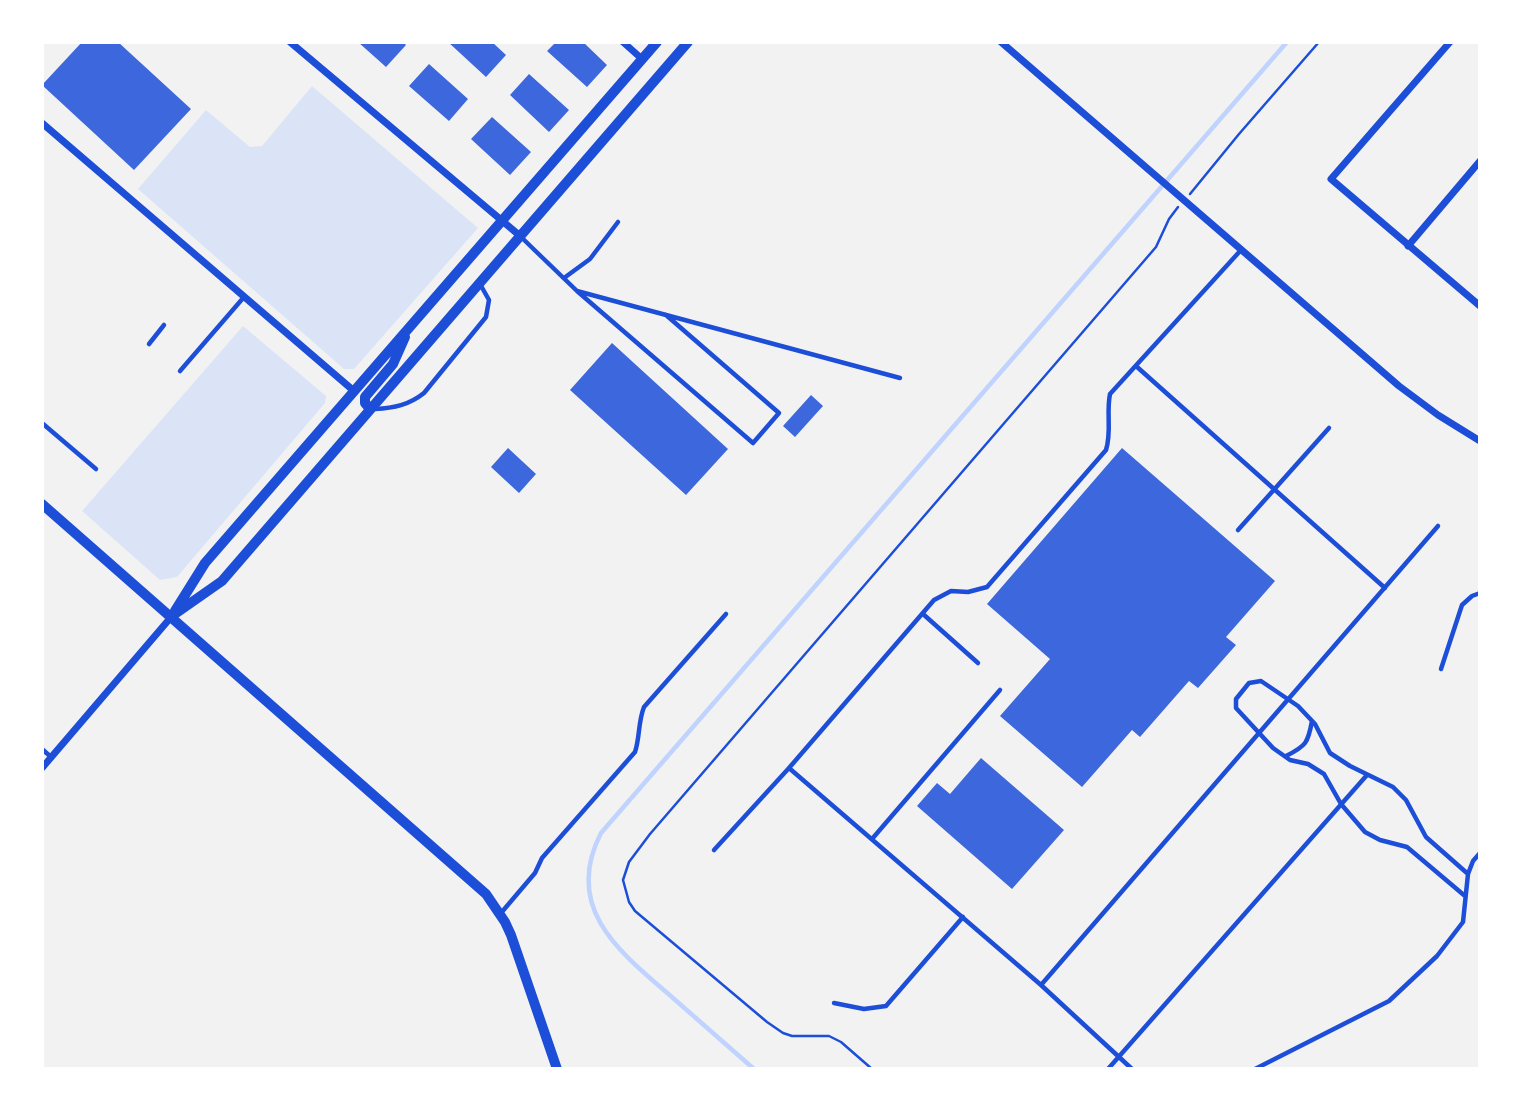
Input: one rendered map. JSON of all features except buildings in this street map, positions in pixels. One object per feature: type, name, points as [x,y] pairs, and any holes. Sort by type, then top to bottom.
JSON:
[{"type":"street","points":[[290,42],[519,235]]},
{"type":"street","points":[[623,42],[642,59]]},
{"type":"street","points":[[42,768],[172,616],[205,563],[657,42]]},
{"type":"street","points":[[172,616],[222,580],[688,42]]},
{"type":"street","points":[[1002,42],[1399,386],[1480,441]]},
{"type":"street","points":[[1450,42],[1331,179],[1480,306]]},
{"type":"street","points":[[42,123],[354,391]]},
{"type":"street","points":[[1408,246],[1480,161]]},
{"type":"street","points":[[370,409],[365,403],[365,397],[393,364],[409,328]]},
{"type":"street","points":[[42,503],[475,883],[500,914],[511,935],[557,1069]]},
{"type":"lane","points":[[564,278],[590,259],[618,222]]},
{"type":"lane","points":[[519,235],[577,291],[753,443],[779,413],[666,315]]},
{"type":"lane","points":[[714,850],[789,768],[934,600],[951,591],[968,592],[987,587],[1105,450],[1110,435],[1110,394],[1241,250]]},
{"type":"lane","points":[[370,409],[394,408],[414,401],[425,393],[486,317],[489,300],[480,282]]},
{"type":"lane","points":[[577,291],[901,378]]},
{"type":"lane","points":[[180,371],[244,296]]},
{"type":"lane","points":[[149,344],[164,325]]},
{"type":"lane","points":[[1136,366],[1385,588]]},
{"type":"lane","points":[[42,423],[96,469]]},
{"type":"lane","points":[[1238,530],[1329,428]]},
{"type":"lane","points":[[1041,985],[1438,526]]},
{"type":"lane","points":[[1441,669],[1462,605],[1480,593]]},
{"type":"lane","points":[[500,914],[536,873],[542,858],[635,752],[639,742],[639,719],[644,707],[726,614]]},
{"type":"lane","points":[[923,614],[978,663]]},
{"type":"lane","points":[[1465,896],[1407,847],[1380,840],[1365,832],[1341,804],[1324,774],[1308,764],[1285,756],[1258,733],[1236,708],[1236,699],[1249,683],[1261,681],[1288,699],[1312,721],[1330,753],[1400,793],[1426,837],[1468,874]]},
{"type":"lane","points":[[872,839],[1000,690]]},
{"type":"lane","points":[[1285,756],[1308,740],[1312,721]]},
{"type":"lane","points":[[42,749],[51,757]]},
{"type":"lane","points":[[789,768],[1041,985],[1132,1069]]},
{"type":"lane","points":[[1108,1069],[1367,775]]},
{"type":"lane","points":[[1255,1069],[1389,1001],[1437,956],[1463,922],[1468,874],[1480,853]]},
{"type":"lane","points":[[834,1003],[864,1009],[886,1006],[963,917]]},
{"type":"path","points":[[1196,187],[1319,42]]},
{"type":"path","points":[[872,1069],[841,1042],[829,1036],[792,1036],[767,1022],[635,911],[625,892],[623,880],[626,870],[650,834],[723,747],[1156,247],[1173,212]]},
{"type":"shaded area","points":[[312,86],[478,228],[354,369],[344,369],[138,189],[206,110],[250,147],[262,146]]},
{"type":"shaded area","points":[[243,326],[326,396],[325,403],[177,577],[160,580],[82,511]]},
{"type":"waterway","points":[[754,1069],[634,964],[603,927],[593,907],[588,885],[591,860],[601,833],[1287,42]]}]
